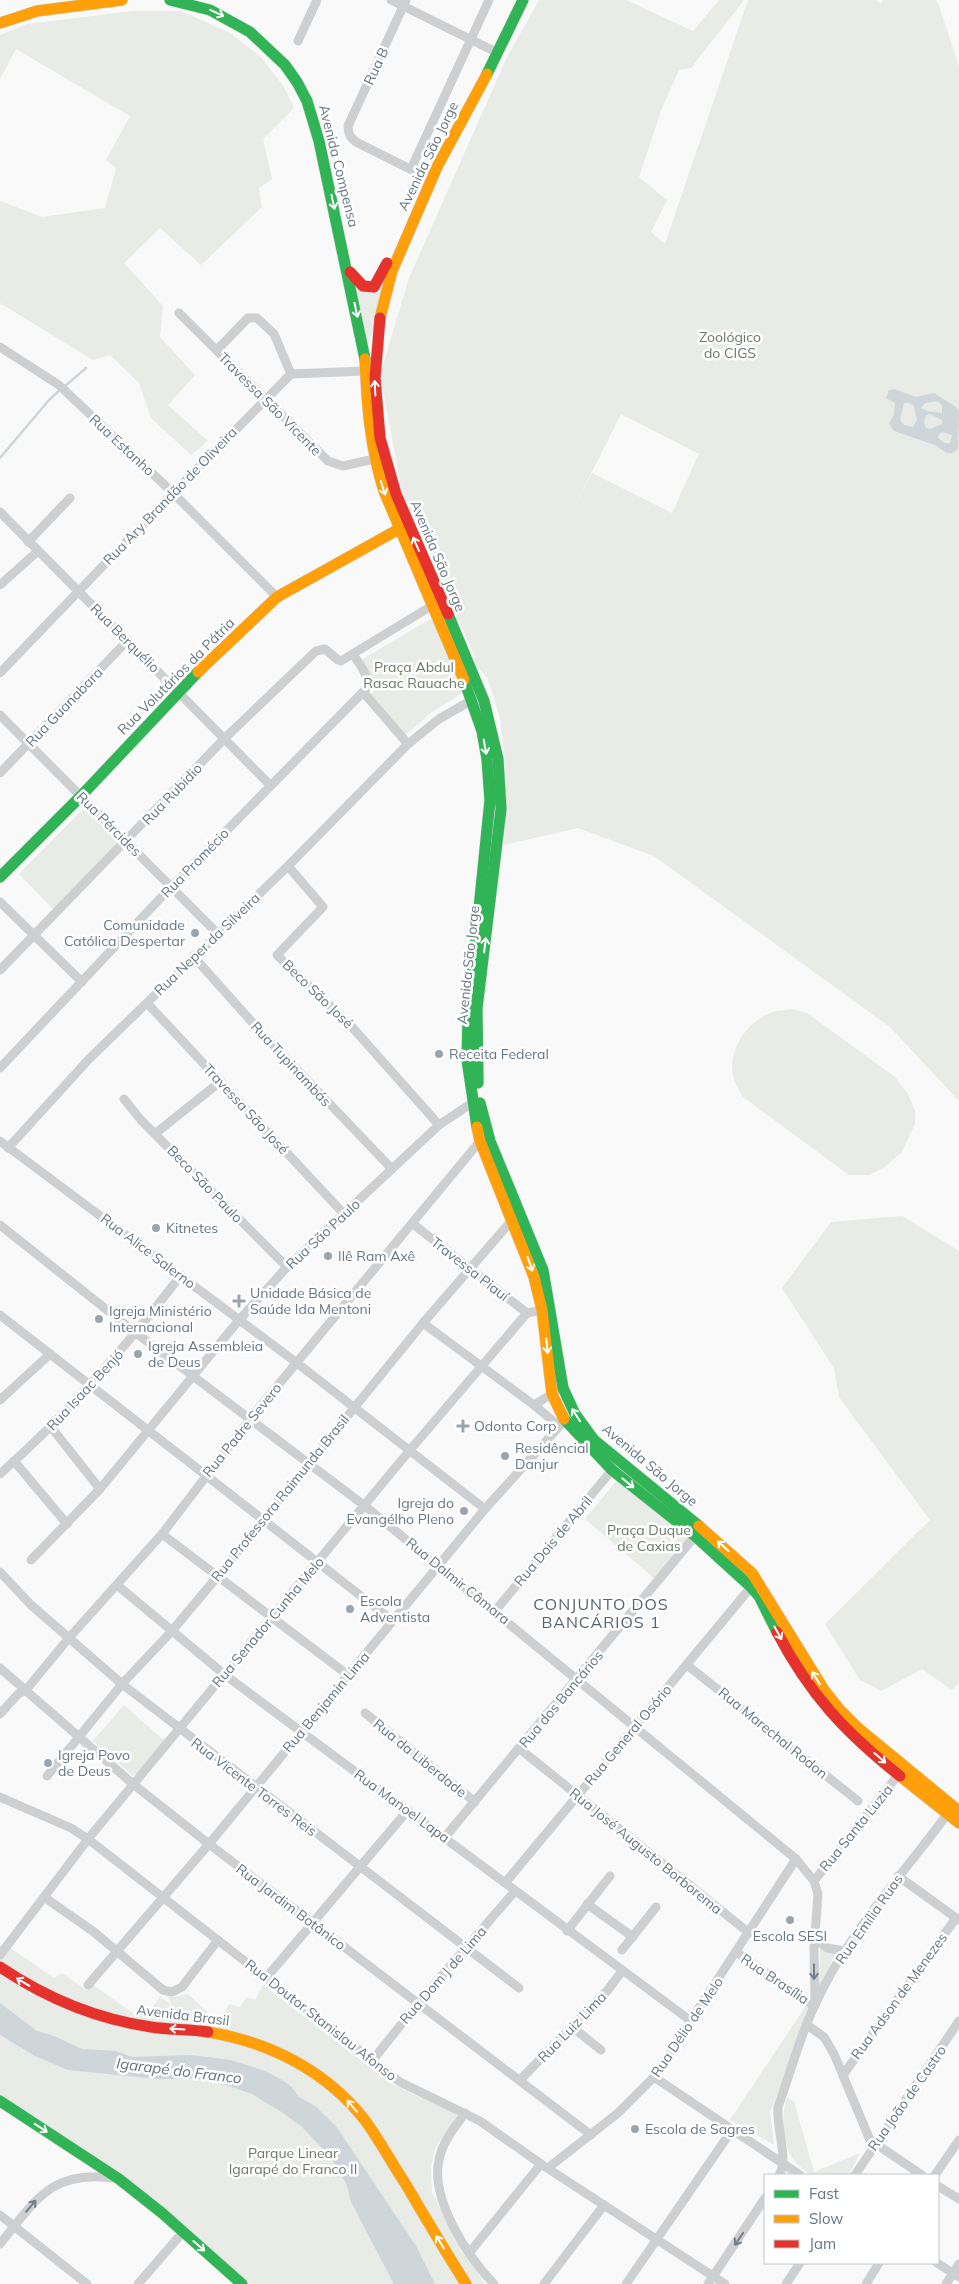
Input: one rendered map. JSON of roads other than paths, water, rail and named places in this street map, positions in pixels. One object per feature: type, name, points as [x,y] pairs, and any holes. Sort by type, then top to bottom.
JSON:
[{"type":"main road","points":[[0,23],[38,11],[122,0]]},
{"type":"main road","name":"Avenida Compensa","points":[[170,0],[210,10],[250,32],[269,48],[297,82],[307,101],[320,141],[366,354]]},
{"type":"main road","name":"Avenida São Jorge","points":[[523,0],[437,167],[392,271],[381,309],[375,378],[380,438],[396,494],[477,683],[486,709],[498,759],[501,808],[477,1008],[477,1077],[480,1104],[490,1141],[543,1270],[552,1394],[562,1423],[612,1470],[695,1536],[751,1587],[759,1596],[793,1660],[818,1698],[843,1726],[898,1775],[953,1810]]},
{"type":"main road","points":[[347,267],[361,286],[367,289],[374,287],[378,282],[459,110],[498,38],[511,24]]},
{"type":"main road","name":"Avenida São Jorge","points":[[366,354],[367,412],[374,459],[399,529],[472,700],[482,732],[487,759],[490,800],[468,1017],[467,1060],[472,1103],[480,1141],[547,1309],[563,1388],[574,1414],[594,1440],[707,1532],[752,1572],[824,1690],[839,1709],[858,1728],[953,1810],[959,1823]]},
{"type":"main road","name":"Rua Volutários da Pátria","points":[[0,877],[81,796],[178,691],[276,597],[399,529]]},
{"type":"main road","name":"Avenida Brasil","points":[[0,1967],[46,1995],[81,2010],[114,2021],[152,2027],[210,2032],[243,2038],[269,2047],[300,2062],[326,2079],[362,2118],[466,2284]]},
{"type":"main road","points":[[0,2101],[119,2179],[184,2232],[242,2284]]},
{"type":"street","points":[[298,41],[317,0]]},
{"type":"street","points":[[391,0],[404,3],[492,50]]},
{"type":"street","points":[[471,40],[489,0]]},
{"type":"street","name":"Rua B","points":[[404,3],[348,126],[350,138],[356,142],[415,171],[471,40]]},
{"type":"street","name":"Travessa São Vicente","points":[[179,313],[328,462],[343,466],[374,459]]},
{"type":"street","points":[[216,350],[245,321],[257,318],[274,334],[291,374],[365,370]]},
{"type":"street","name":"Rua Estanho","points":[[0,347],[58,385],[173,493],[276,597]]},
{"type":"street","name":"Rua Ary Brandão de Oliveira","points":[[0,673],[173,493],[291,374]]},
{"type":"street","points":[[28,542],[70,498]]},
{"type":"street","name":"Rua Berquélio","points":[[1,516],[128,640],[270,785]]},
{"type":"street","points":[[0,585],[38,551]]},
{"type":"street","points":[[408,744],[363,692],[368,682],[353,654],[433,605]]},
{"type":"street","name":"Rua Guanabara","points":[[0,773],[128,640]]},
{"type":"street","name":"Rua Rubidio","points":[[0,970],[225,738],[316,650],[325,649],[340,661],[353,654]]},
{"type":"street","name":"Rua Promécio","points":[[2,1063],[270,785],[363,692]]},
{"type":"street","name":"Rua Neper da Silveira","points":[[8,1148],[89,1060],[193,956],[288,866],[408,744],[439,719],[472,700]]},
{"type":"street","name":"Rua Pércides","points":[[0,716],[217,933]]},
{"type":"street","name":"Beco São José","points":[[288,866],[323,908],[277,955],[352,1027],[439,1125]]},
{"type":"street","points":[[0,902],[82,982]]},
{"type":"street","name":"Rua Tupinambás","points":[[193,956],[260,1031],[392,1169]]},
{"type":"street","name":"Travessa São José","points":[[147,1003],[344,1214]]},
{"type":"street","points":[[156,1133],[221,1081]]},
{"type":"street","name":"Beco São Paulo","points":[[124,1099],[130,1108],[287,1267]]},
{"type":"street","name":"Rua São Paulo","points":[[31,1560],[100,1489],[150,1431],[239,1320],[287,1267],[439,1125],[472,1103]]},
{"type":"street","name":"Rua Alice Salerno","points":[[0,1141],[354,1406],[485,1509]]},
{"type":"street","name":"Rua Padre Severo","points":[[0,1714],[18,1694],[26,1690],[68,1639],[162,1534],[205,1475],[250,1419],[480,1141]]},
{"type":"street","name":"Rua Professora Raimunda Brasil","points":[[48,1776],[122,1684],[171,1632],[217,1577],[423,1323],[513,1220]]},
{"type":"street","name":"Rua Dalmir Câmara","points":[[0,1224],[136,1333],[365,1506],[796,1859],[814,1880],[819,1901],[815,1939],[814,2006]]},
{"type":"street","name":"Travessa Piauí","points":[[413,1224],[527,1313]]},
{"type":"street","name":"Rua Isaac Benjó","points":[[0,1474],[52,1427],[90,1386],[136,1333],[181,1275]]},
{"type":"street","points":[[527,1313],[547,1309]]},
{"type":"street","name":"Rua Senador Cunha Melo","points":[[0,1956],[88,1839],[410,1450],[527,1313]]},
{"type":"street","points":[[0,1315],[393,1622]]},
{"type":"street","points":[[423,1323],[534,1405],[562,1423]]},
{"type":"street","points":[[0,1400],[50,1354]]},
{"type":"street","points":[[534,1405],[563,1388]]},
{"type":"street","name":"Rua Benjamin Lima","points":[[88,1986],[209,1844],[440,1566],[485,1509],[562,1423]]},
{"type":"street","points":[[52,1427],[100,1489]]},
{"type":"street","points":[[14,1461],[67,1524]]},
{"type":"street","name":"Rua Dois de Abril","points":[[494,1611],[612,1470]]},
{"type":"street","points":[[162,1534],[348,1675]]},
{"type":"street","name":"Rua dos Bancários","points":[[445,1837],[695,1536]]},
{"type":"street","name":"Rua Vicente Torres Reis","points":[[0,1572],[31,1605],[68,1639],[179,1730],[520,1988]]},
{"type":"street","name":"Rua Manoel Lapa","points":[[117,1585],[171,1632],[225,1675],[691,2022]]},
{"type":"street","name":"Rua General Osório","points":[[505,1883],[751,1587]]},
{"type":"street","name":"Rua Marechal Rodon","points":[[687,1665],[858,1802]]},
{"type":"street","name":"Rua Jardim Botânico","points":[[0,1668],[134,1784],[209,1844],[591,2135]]},
{"type":"street","name":"Rua da Liberdade","points":[[365,1713],[475,1802]]},
{"type":"street","name":"Rua José Augusto Borborema","points":[[520,1749],[749,1933]]},
{"type":"street","name":"Rua Santa Luzia","points":[[814,1880],[898,1775]]},
{"type":"street","name":"Rua Doutor Stanislau Afonso","points":[[0,1796],[71,1828],[88,1839],[400,2082],[465,2113],[493,2130],[544,2166],[656,2239],[711,2280],[725,2284]]},
{"type":"street","points":[[266,1978],[314,1924],[408,1810]]},
{"type":"street","name":"Rua Emília Ruas","points":[[784,2164],[777,2120],[778,2107],[814,2006],[845,1951],[898,1876],[953,1810]]},
{"type":"street","name":"Rua Délio de Melo","points":[[470,2252],[544,2166],[591,2135],[635,2098],[654,2077],[796,1859]]},
{"type":"street","points":[[567,1931],[610,1876]]},
{"type":"street","points":[[898,1876],[957,1919]]},
{"type":"street","name":"Rua Dom J de Lima","points":[[372,2061],[418,2002],[515,1891]]},
{"type":"street","points":[[44,1896],[118,1951],[163,1990],[172,1992],[182,1987],[218,1940]]},
{"type":"street","points":[[587,1904],[633,1937]]},
{"type":"street","points":[[622,1950],[656,1907]]},
{"type":"street","name":"Rua Adson de Menezes","points":[[843,2075],[957,1919]]},
{"type":"street","points":[[815,1939],[827,1948],[845,1951]]},
{"type":"street","name":"Rua Brasília","points":[[736,1952],[814,2006]]},
{"type":"street","name":"Rua Luiz Lima","points":[[520,2080],[607,1991],[622,1971]]},
{"type":"street","name":"Rua João de Castro","points":[[856,2174],[874,2144],[911,2095],[959,2021]]},
{"type":"street","points":[[807,2025],[827,2041],[867,2134],[874,2144],[920,2174]]},
{"type":"street","points":[[572,2027],[601,2050]]},
{"type":"street","points":[[654,2077],[799,2174]]},
{"type":"street","points":[[465,2113],[442,2150],[437,2174],[443,2202],[454,2226],[470,2252],[494,2284]]},
{"type":"street","points":[[626,2284],[732,2130]]},
{"type":"street","points":[[936,2174],[959,2140]]},
{"type":"street","points":[[779,2174],[784,2164]]},
{"type":"street","points":[[0,2244],[39,2196],[59,2183],[89,2177],[119,2179]]},
{"type":"street","points":[[939,2187],[959,2199]]},
{"type":"street","points":[[711,2280],[764,2200]]},
{"type":"street","points":[[544,2284],[604,2206]]},
{"type":"street","points":[[0,2215],[87,2284]]},
{"type":"street","points":[[138,2284],[184,2232]]},
{"type":"street","points":[[786,2284],[799,2264]]},
{"type":"street","points":[[866,2284],[879,2264]]},
{"type":"street","points":[[939,2264],[956,2275]]},
{"type":"street","points":[[946,2284],[956,2275],[959,2264]]},
{"type":"water","points":[[894,389],[916,397],[934,393],[956,407],[959,411],[958,449],[952,453],[947,453],[935,445],[894,431],[889,423],[894,415],[895,403],[886,398],[889,390]],"holes":[[[937,401],[942,405],[942,413],[927,411],[921,408],[925,403]],[[904,403],[910,403],[914,406],[917,420],[913,427],[904,425],[900,420]],[[930,414],[942,420],[942,424],[930,429],[926,428],[924,422],[926,415]],[[942,432],[952,435],[950,443],[945,443],[938,438]]]},
{"type":"water","name":"Igarapé do Franco","points":[[0,2003],[37,2031],[54,2036],[82,2049],[116,2051],[132,2057],[191,2055],[231,2060],[265,2071],[282,2080],[292,2087],[299,2097],[315,2106],[336,2126],[416,2246],[435,2284],[394,2284],[351,2202],[347,2185],[333,2162],[302,2127],[283,2113],[252,2094],[214,2081],[158,2079],[68,2070],[35,2056],[0,2035]]},
{"type":"waterway","points":[[64,387],[86,368]]},
{"type":"waterway","points":[[0,458],[49,400],[60,390]]},
{"type":"place","name":"Comunidade Católica Despertar","points":[[195,933]]},
{"type":"place","name":"Receita Federal","points":[[439,1054]]},
{"type":"place","name":"Kitnetes","points":[[156,1228]]},
{"type":"place","name":"Ilê Ram Axê","points":[[328,1256]]},
{"type":"place","name":"Unidade Básica de Saúde Ida Mentoni","points":[[239,1301]]},
{"type":"place","name":"Igreja Ministério Internacional","points":[[99,1319]]},
{"type":"place","name":"Igreja Assembleia de Deus","points":[[138,1354]]},
{"type":"place","name":"Odonto Corp","points":[[463,1426]]},
{"type":"place","name":"Residêncial Danjur","points":[[505,1456]]},
{"type":"place","name":"Igreja do Evangélho Pleno","points":[[464,1511]]},
{"type":"place","name":"Escola Adventista","points":[[350,1609]]},
{"type":"place","name":"Igreja Povo de Deus","points":[[48,1763]]},
{"type":"place","name":"Escola SESI","points":[[790,1920]]},
{"type":"place","name":"Escola de Sagres","points":[[635,2129]]},
{"type":"district","name":"CONJUNTO DOS BANCÁRIOS 1","points":[[601,1613]]},
{"type":"park label","name":"Zoológico do CIGS","points":[[730,346]]},
{"type":"park label","name":"Praça Abdul Rasac Rauache","points":[[414,676]]},
{"type":"park label","name":"Praça Duque de Caxias","points":[[649,1538]]},
{"type":"park label","name":"Parque Linear Igarapé do Franco II","points":[[293,2162]]}]
